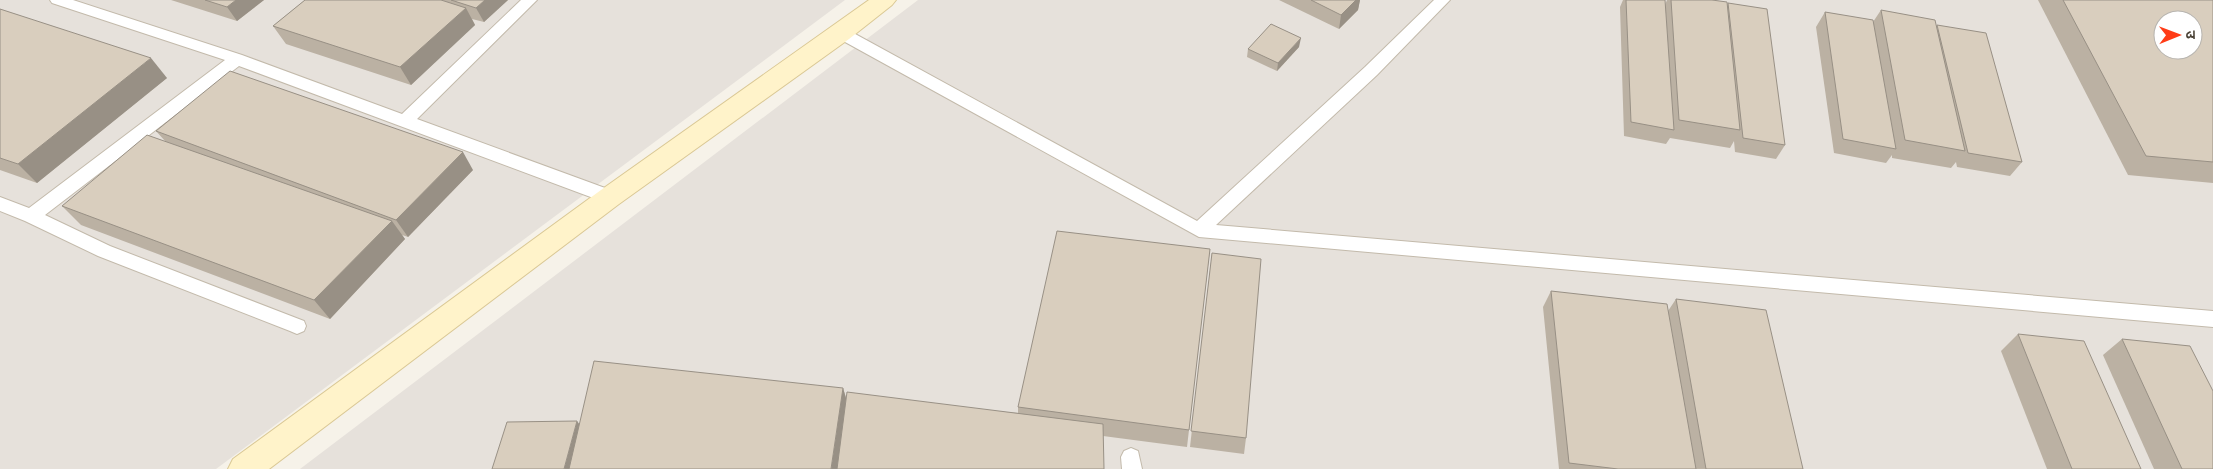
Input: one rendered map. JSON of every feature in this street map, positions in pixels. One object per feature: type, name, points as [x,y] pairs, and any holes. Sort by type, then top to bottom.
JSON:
[{"type":"street","points":[[244,469],[610,197],[841,33],[884,0]]},
{"type":"lane","points":[[57,0],[237,59],[610,197]]},
{"type":"lane","points":[[406,121],[530,0]]},
{"type":"lane","points":[[1199,230],[1371,71],[1443,0]]},
{"type":"lane","points":[[841,33],[1199,230],[2213,319]]},
{"type":"lane","points":[[31,216],[237,59]]},
{"type":"lane","points":[[0,204],[31,216],[104,251],[297,326]]},
{"type":"shaded area","points":[[0,0],[845,0],[216,469],[0,469]]},
{"type":"shaded area","points":[[918,0],[2213,0],[2213,469],[300,469]]},
{"type":"building","points":[[205,0],[236,0],[227,7]]},
{"type":"building","points":[[305,0],[441,0],[466,8],[400,67],[273,26]]},
{"type":"building","points":[[451,0],[485,0],[476,8]]},
{"type":"building","points":[[1311,0],[1356,0],[1341,15]]},
{"type":"building","points":[[1626,0],[1665,0],[1674,130],[1631,122]]},
{"type":"building","points":[[1671,0],[1727,2],[1740,130],[1679,120]]},
{"type":"building","points":[[2063,0],[2213,0],[2213,162],[2146,156]]},
{"type":"building","points":[[1728,3],[1767,9],[1785,145],[1743,138]]},
{"type":"building","points":[[0,9],[151,58],[18,164],[0,158]]},
{"type":"building","points":[[1881,10],[1935,20],[1965,151],[1905,140]]},
{"type":"building","points":[[1825,12],[1873,20],[1896,149],[1843,139]]},
{"type":"building","points":[[1271,24],[1301,38],[1278,63],[1248,49]]},
{"type":"building","points":[[1937,25],[1986,33],[2022,162],[1968,153]]},
{"type":"building","points":[[230,71],[463,152],[396,220],[156,131]]},
{"type":"building","points":[[147,135],[392,221],[314,300],[62,206]]},
{"type":"building","points":[[1057,231],[1210,249],[1189,430],[1018,407]]},
{"type":"building","points":[[1212,253],[1261,259],[1246,438],[1191,431]]},
{"type":"building","points":[[1551,291],[1667,304],[1696,469],[1618,469],[1569,463]]},
{"type":"building","points":[[1676,299],[1766,310],[1803,469],[1706,469]]},
{"type":"building","points":[[2018,334],[2084,341],[2141,469],[2072,469]]},
{"type":"building","points":[[2122,339],[2190,346],[2213,391],[2213,469],[2182,469]]},
{"type":"building","points":[[594,361],[843,388],[831,469],[569,469]]},
{"type":"building","points":[[847,392],[1103,424],[1104,469],[837,469]]},
{"type":"building","points":[[577,421],[564,469],[492,469],[507,422]]}]
